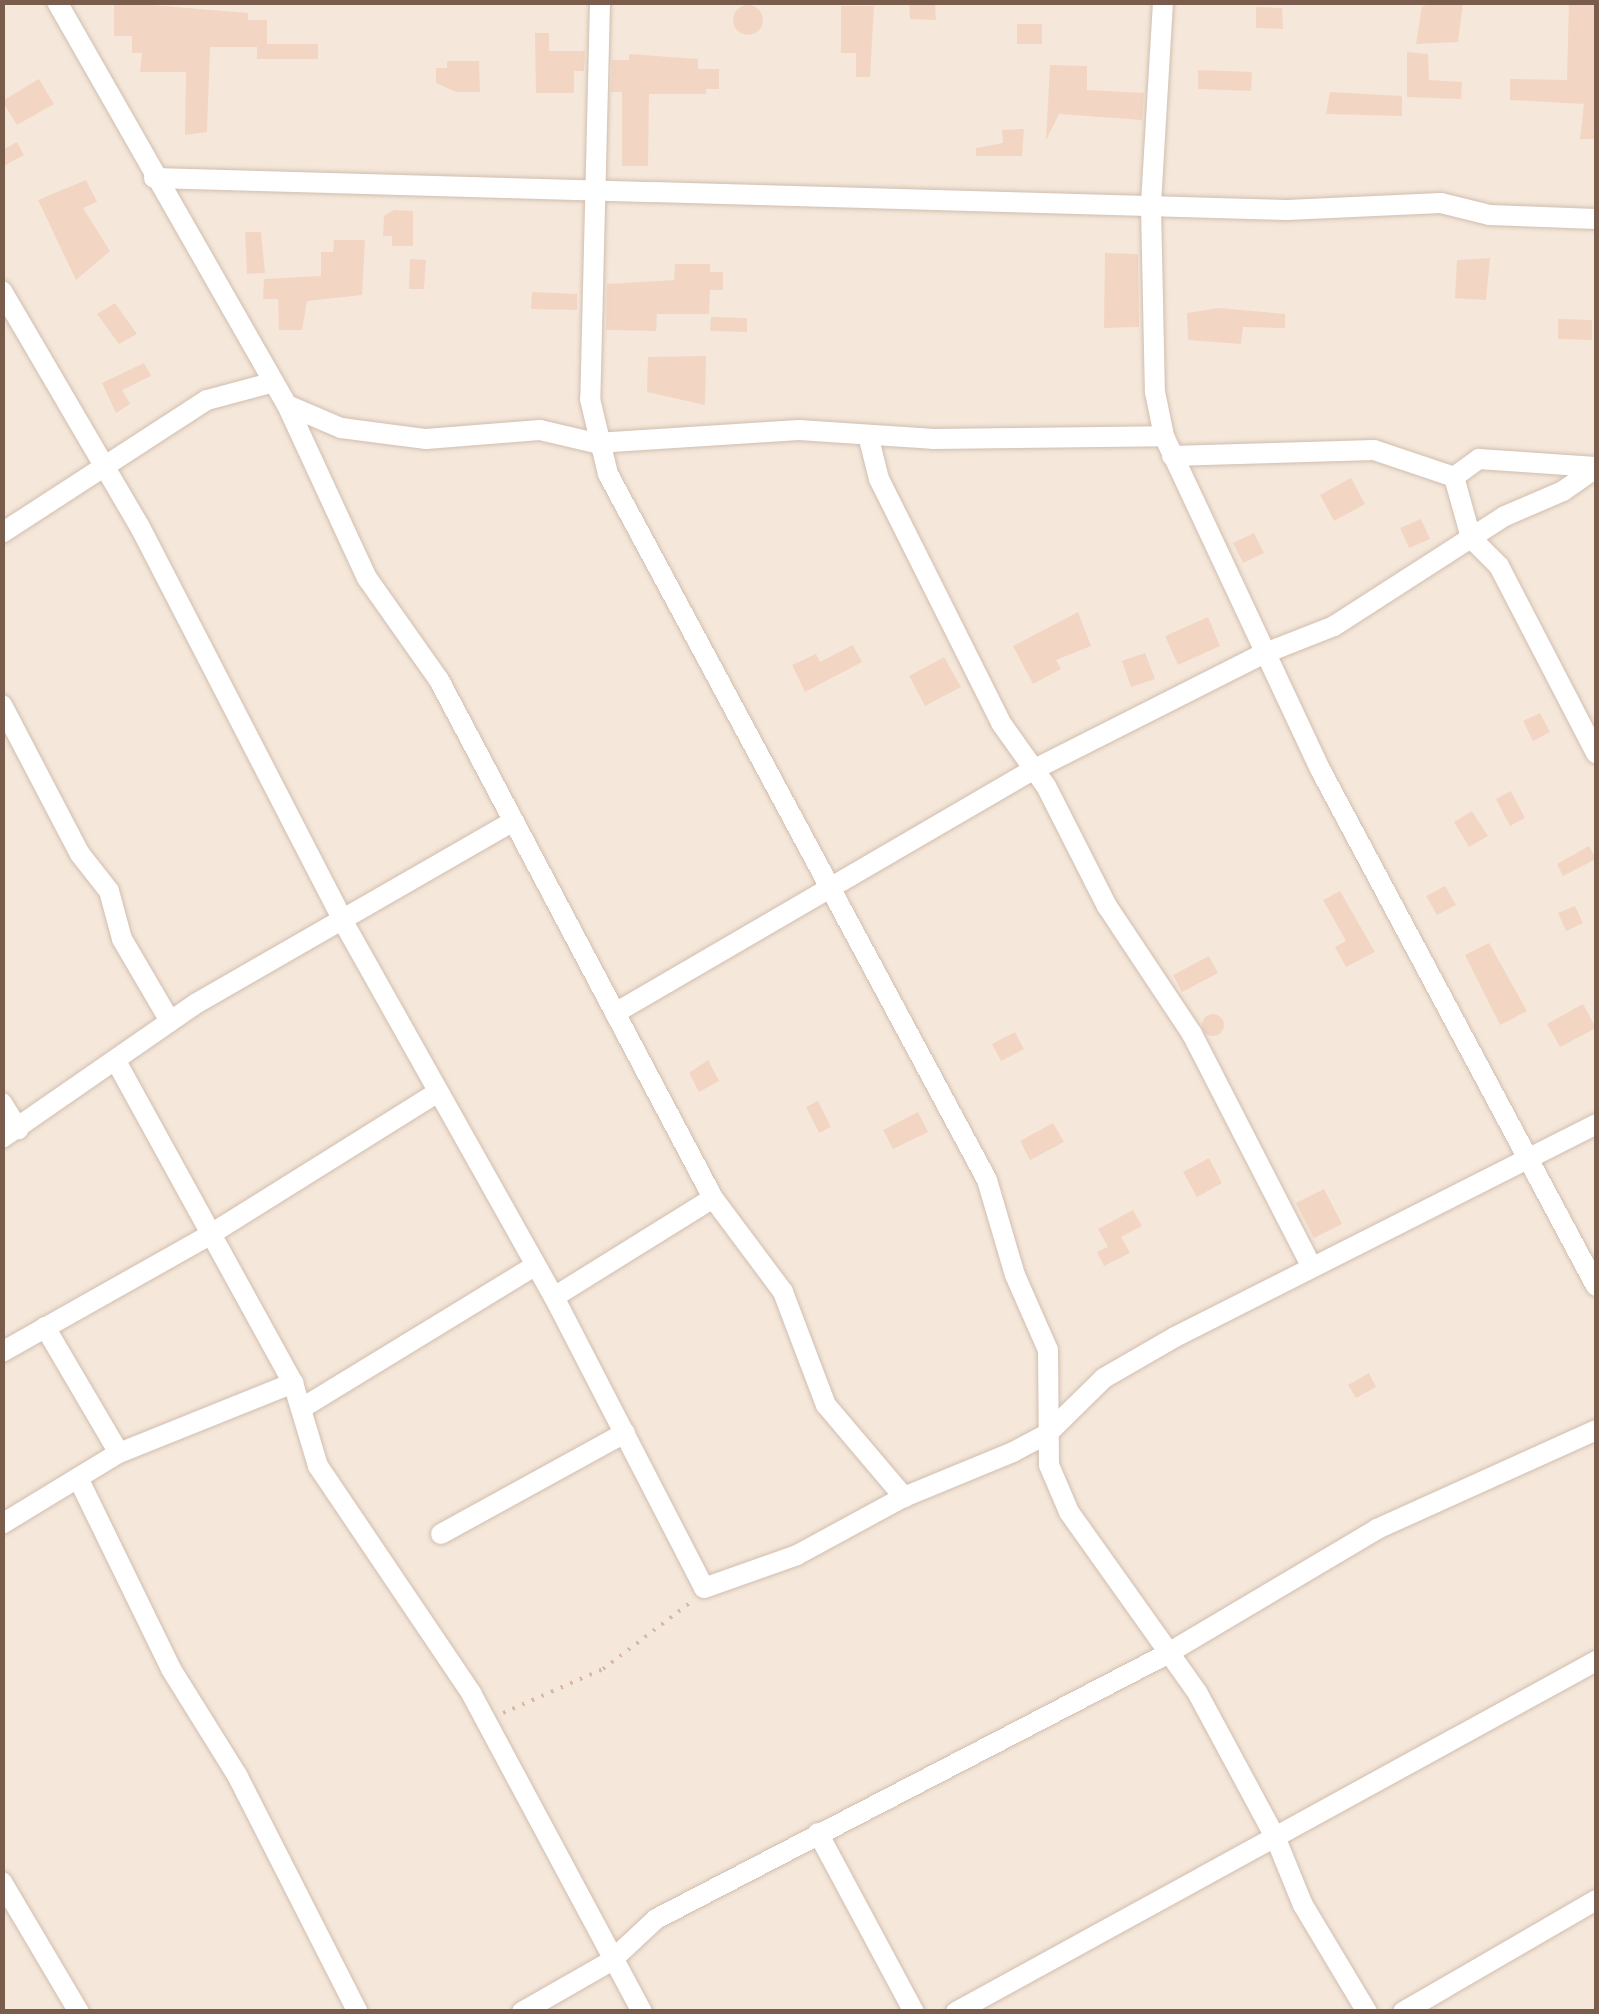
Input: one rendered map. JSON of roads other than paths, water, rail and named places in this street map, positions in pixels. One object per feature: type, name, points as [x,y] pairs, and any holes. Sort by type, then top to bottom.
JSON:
[{"type":"street","points":[[57,2],[154,178],[198,243],[271,383],[287,404],[367,578],[439,680],[510,823],[713,1198],[783,1292],[826,1405],[904,1497]]},
{"type":"street","points":[[600,2],[592,190],[590,399],[596,442],[640,537],[830,892],[906,1023],[997,1202],[1015,1275],[1048,1350],[1049,1465],[1069,1512],[1165,1655],[1197,1692],[1276,1839],[1303,1905],[1367,2012]]},
{"type":"street","points":[[1163,2],[1150,206],[1155,392],[1168,446],[1263,654],[1596,1286]]},
{"type":"street","points":[[154,178],[1150,206],[1441,203],[1490,214],[1596,219]]},
{"type":"street","points":[[2,291],[104,464],[435,1094],[554,1298],[704,1588],[797,1555],[904,1497],[1048,1433],[1104,1378],[1310,1264],[1531,1162],[1596,1124]]},
{"type":"street","points":[[2,532],[69,494],[104,464],[207,400],[271,383]]},
{"type":"street","points":[[287,404],[340,428],[426,439],[540,430],[596,442],[798,430],[1168,446],[1374,450],[1454,477]]},
{"type":"street","points":[[868,435],[879,479],[1000,724],[1068,822],[1107,906],[1192,1034],[1310,1264]]},
{"type":"street","points":[[1454,477],[1479,459],[1596,467]]},
{"type":"street","points":[[616,1013],[830,892],[1031,771],[1263,654],[1334,626],[1472,538],[1596,467]]},
{"type":"street","points":[[1454,477],[1472,538],[1500,566],[1596,753]]},
{"type":"street","points":[[2,705],[80,854],[109,891],[122,939],[170,1021]]},
{"type":"street","points":[[2,1103],[10,1134],[170,1021],[510,823]]},
{"type":"street","points":[[116,1061],[293,1383],[318,1466],[340,1502],[358,1520],[484,1721],[642,2012]]},
{"type":"street","points":[[2,1352],[211,1234],[435,1094]]},
{"type":"street","points":[[554,1298],[713,1198]]},
{"type":"street","points":[[302,1408],[334,1382],[535,1266]]},
{"type":"street","points":[[45,1328],[119,1453]]},
{"type":"street","points":[[2,1524],[119,1453],[293,1383]]},
{"type":"street","points":[[522,2012],[612,1961],[656,1919],[1165,1655],[1377,1529],[1596,1430]]},
{"type":"street","points":[[441,1534],[625,1433]]},
{"type":"street","points":[[78,1478],[170,1668],[237,1775],[358,2012]]},
{"type":"street","points":[[956,2012],[1596,1661]]},
{"type":"street","points":[[818,1832],[914,2012]]},
{"type":"street","points":[[2,1882],[79,2012]]},
{"type":"street","points":[[1403,2012],[1596,1900]]}]
